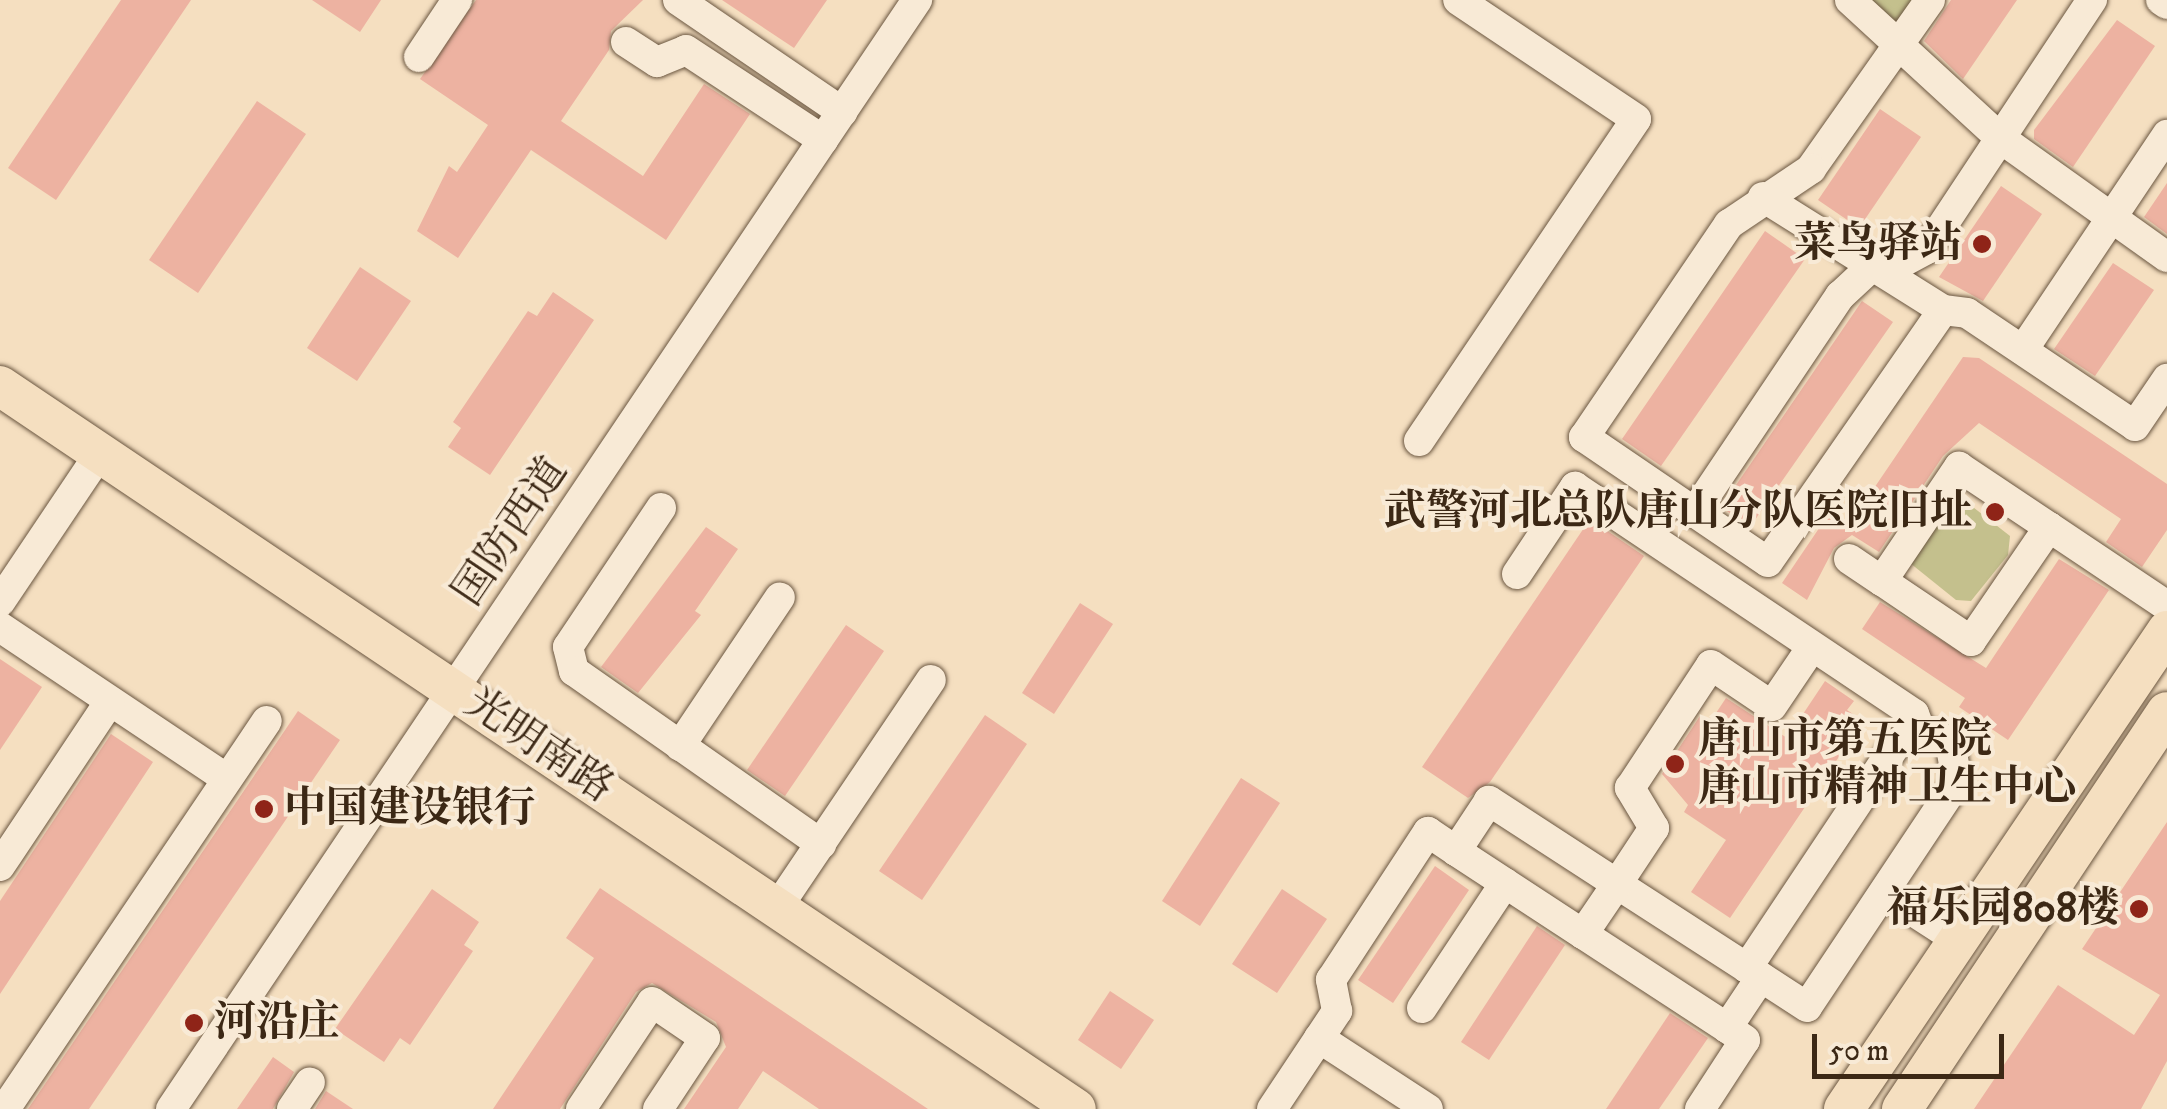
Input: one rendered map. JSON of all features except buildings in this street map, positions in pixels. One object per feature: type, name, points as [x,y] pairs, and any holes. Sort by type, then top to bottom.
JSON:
[{"type":"main road","name":"光明南路","points":[[0,386],[777,908],[1031,1097],[1076,1109]]},
{"type":"main road","points":[[1844,1109],[2167,631]]},
{"type":"main road","points":[[1902,1109],[2167,712]]},
{"type":"street","points":[[419,57],[457,0]]},
{"type":"street","points":[[678,0],[842,112]]},
{"type":"street","name":"国防西道","points":[[170,1109],[917,0]]},
{"type":"street","points":[[1419,441],[1636,119],[1458,0]]},
{"type":"street","points":[[1850,0],[1896,50],[2000,138],[2167,257]]},
{"type":"street","points":[[1930,0],[1811,169],[1763,197],[1729,224],[1584,437],[1768,562],[1943,310]]},
{"type":"street","points":[[1694,513],[1878,270],[1927,249],[2092,0]]},
{"type":"street","points":[[2160,0],[2167,4]]},
{"type":"street","points":[[626,42],[657,62],[686,50],[823,140]]},
{"type":"street","points":[[2023,350],[2167,136]]},
{"type":"street","points":[[1763,197],[1943,310],[1966,313],[2135,426],[2167,379]]},
{"type":"street","points":[[0,602],[100,452]]},
{"type":"street","points":[[1882,581],[1959,467],[2167,606]]},
{"type":"street","points":[[1456,851],[1489,801],[1807,1007],[1958,782],[1950,741],[1920,730],[1914,714],[1574,488],[1518,574]]},
{"type":"street","points":[[661,508],[568,647],[574,671],[821,844]]},
{"type":"street","points":[[1849,558],[1971,641],[2049,527]]},
{"type":"street","points":[[680,746],[780,598]]},
{"type":"street","points":[[0,627],[228,779]]},
{"type":"street","points":[[1583,934],[1654,828],[1630,788],[1711,665],[1772,706],[1812,647]]},
{"type":"street","points":[[777,908],[931,680]]},
{"type":"street","points":[[0,866],[110,701]]},
{"type":"street","points":[[5,1109],[267,720]]},
{"type":"street","points":[[1727,1028],[1754,972],[1897,743],[1920,730]]},
{"type":"street","points":[[1272,1109],[1337,1011],[1331,980],[1428,832],[1746,1040],[1700,1109]]},
{"type":"street","points":[[1422,1008],[1504,883]]},
{"type":"street","points":[[1885,892],[1958,940]]},
{"type":"street","points":[[580,1109],[652,1002],[705,1038],[658,1109]]},
{"type":"street","points":[[1319,1038],[1428,1109]]},
{"type":"street","points":[[292,1109],[310,1082]]},
{"type":"shaded area","points":[[1862,0],[1918,0],[1894,35]]},
{"type":"shaded area","points":[[1949,503],[1969,504],[2010,536],[2008,555],[1971,601],[1956,600],[1910,563]]},
{"type":"place","name":"菜鸟驿站","points":[[1982,244]]},
{"type":"place","name":"武警河北总队唐山分队医院旧址","points":[[1995,512]]},
{"type":"place","name":"唐山市第五医院 唐山市精神卫生中心","points":[[1675,764]]},
{"type":"place","name":"中国建设银行","points":[[264,809]]},
{"type":"place","name":"福乐园808楼","points":[[2139,909]]},
{"type":"place","name":"河沿庄","points":[[194,1023]]}]
